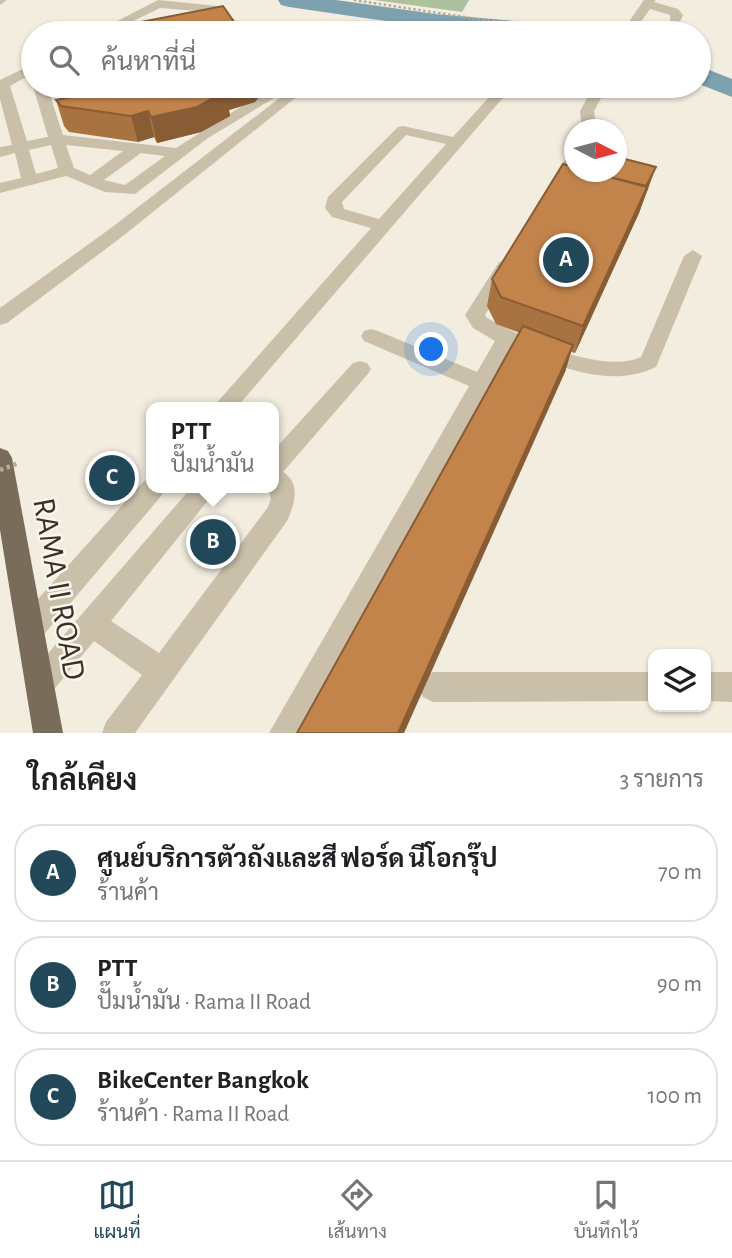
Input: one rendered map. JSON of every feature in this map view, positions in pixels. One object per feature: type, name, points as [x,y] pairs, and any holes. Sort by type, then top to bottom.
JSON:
[{"type":"main road","name":"RAMA II ROAD","points":[[9,461],[30,629],[48,733]]},
{"type":"street","points":[[635,21],[648,2],[674,12],[677,15],[675,21]]},
{"type":"street","points":[[124,21],[158,4],[217,10]]},
{"type":"street","points":[[161,21],[217,10]]},
{"type":"street","points":[[217,10],[223,21]]},
{"type":"street","points":[[21,74],[1,85],[30,180]]},
{"type":"street","points":[[44,98],[67,171]]},
{"type":"street","points":[[0,188],[67,171],[111,190],[130,190],[179,153],[263,98]]},
{"type":"street","points":[[0,318],[117,232],[288,98]]},
{"type":"street","points":[[227,402],[495,98]]},
{"type":"street","points":[[586,119],[587,111],[594,98]]},
{"type":"street","points":[[383,226],[338,213],[333,208],[334,201],[403,130],[456,142]]},
{"type":"street","points":[[0,152],[58,139],[179,153]]},
{"type":"street","points":[[92,181],[138,148]]},
{"type":"street","points":[[543,208],[564,175]]},
{"type":"street","points":[[514,253],[475,315],[480,323],[508,338],[572,363],[639,369],[649,362],[693,256]]},
{"type":"street","points":[[371,336],[481,383]]},
{"type":"street","points":[[284,733],[508,338]]},
{"type":"street","points":[[279,460],[360,369]]},
{"type":"street","points":[[117,733],[278,513],[283,499],[282,484],[279,482]]},
{"type":"street","points":[[30,629],[149,493]]},
{"type":"street","points":[[41,683],[202,493]]},
{"type":"street","points":[[91,623],[162,672]]},
{"type":"street","points":[[433,687],[648,687]]},
{"type":"street","points":[[711,687],[732,687]]},
{"type":"path","points":[[354,0],[502,21]]},
{"type":"path","points":[[0,470],[9,461]]},
{"type":"green space","points":[[374,0],[469,0],[462,12]]},
{"type":"building","points":[[223,6],[234,21],[146,21]]},
{"type":"building","points":[[213,98],[197,107],[151,117],[148,111],[131,116],[61,106],[56,100]]},
{"type":"building","points":[[627,160],[656,167],[646,186],[627,181]]},
{"type":"building","points":[[563,164],[564,182],[627,182],[647,187],[583,326],[501,297],[492,279]]},
{"type":"building","points":[[523,326],[573,345],[398,733],[297,733]]},
{"type":"waterway","points":[[289,0],[435,21]]},
{"type":"waterway","points":[[711,79],[732,89]]},
{"type":"place","name":"ศูนย์บริการตัวถังและสี ฟอร์ด นีโอกรุ๊ป","points":[[566,260]]},
{"type":"place","name":"BikeCenter Bangkok","points":[[112,478]]},
{"type":"place","name":"PTT","points":[[213,542]]}]
